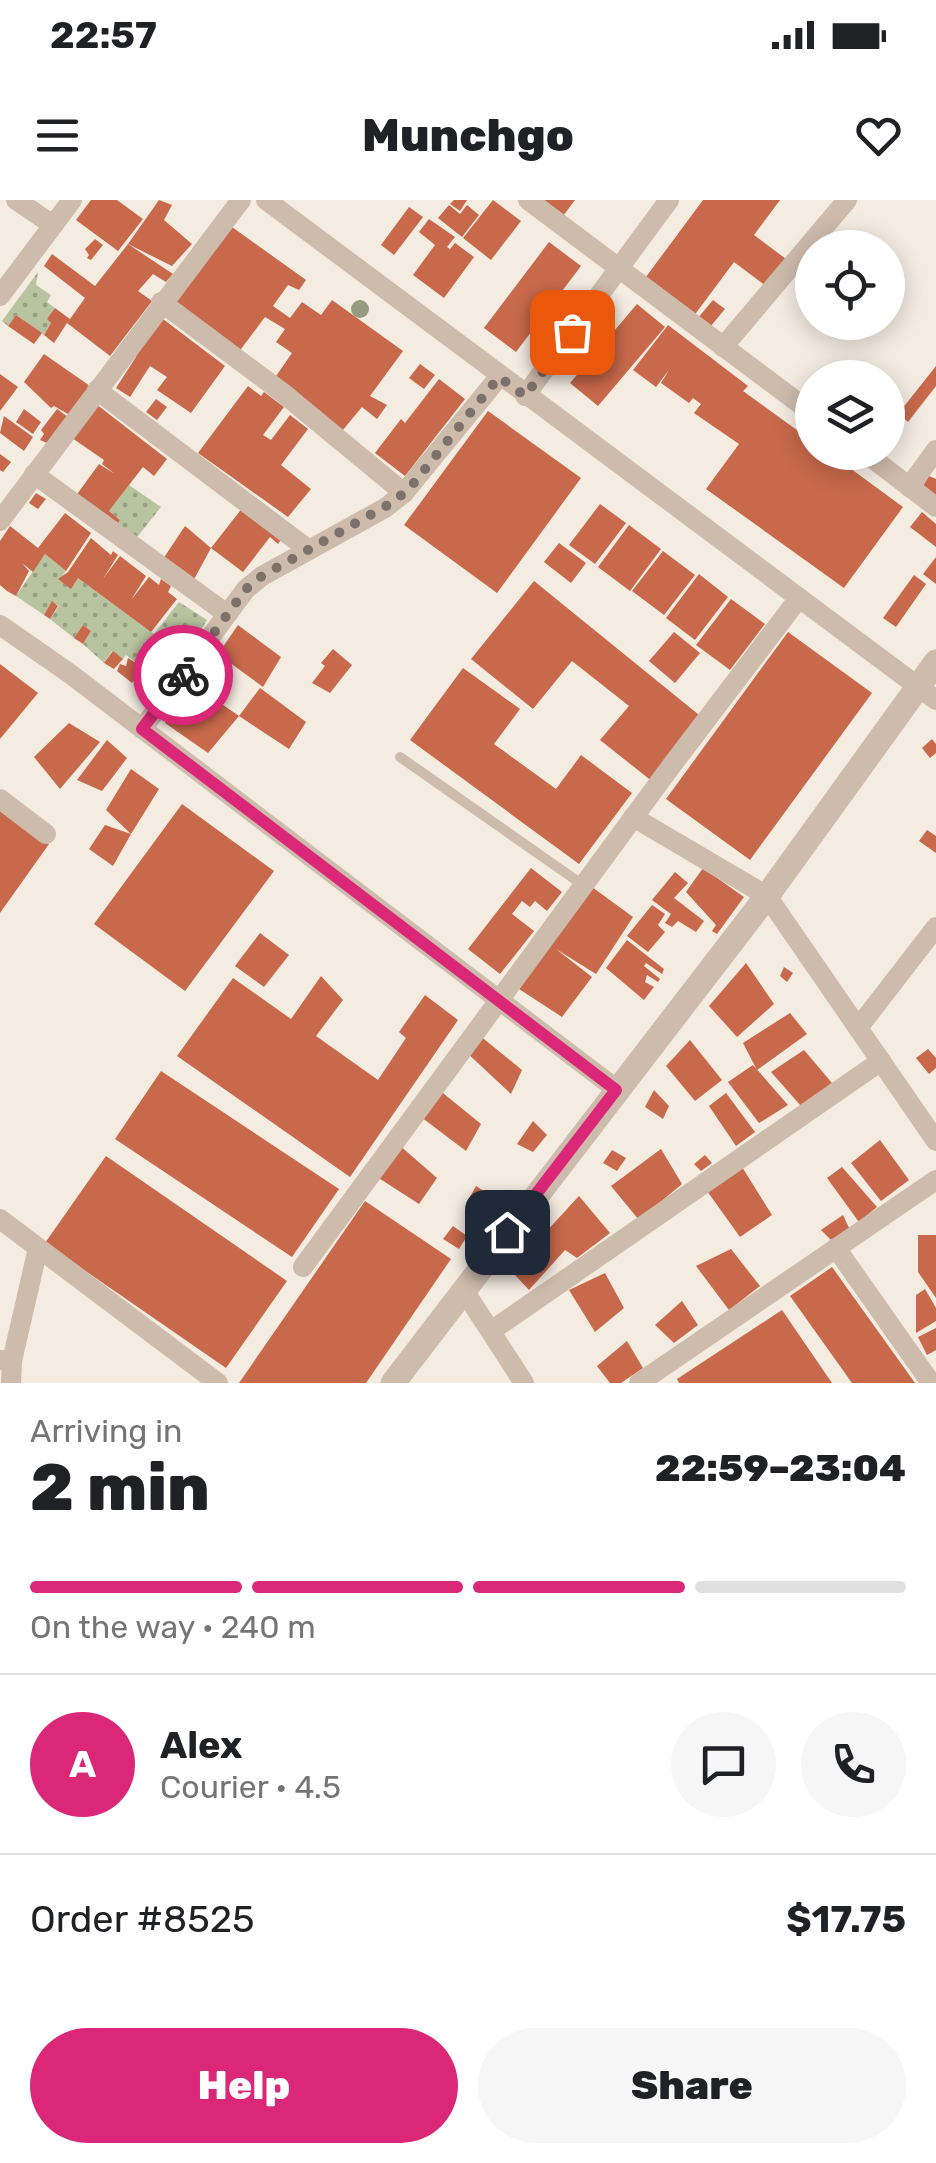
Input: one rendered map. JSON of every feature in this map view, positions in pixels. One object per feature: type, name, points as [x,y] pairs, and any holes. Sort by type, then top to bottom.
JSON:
[{"type":"street","points":[[16,200],[53,225]]},
{"type":"street","points":[[0,296],[72,200]]},
{"type":"street","points":[[0,520],[240,200]]},
{"type":"street","points":[[528,200],[795,401]]},
{"type":"street","points":[[525,396],[669,200]]},
{"type":"street","points":[[724,347],[846,200]]},
{"type":"street","points":[[274,202],[499,377],[927,693]]},
{"type":"street","points":[[161,302],[284,393],[404,493]]},
{"type":"street","points":[[142,729],[246,589],[404,493],[499,377]]},
{"type":"street","points":[[97,390],[309,550]]},
{"type":"street","points":[[909,487],[936,450]]},
{"type":"street","points":[[887,470],[936,508]]},
{"type":"street","points":[[34,474],[228,614]]},
{"type":"street","points":[[303,1267],[799,598]]},
{"type":"street","points":[[0,624],[616,1090]]},
{"type":"street","points":[[393,1383],[927,693],[936,662]]},
{"type":"street","points":[[0,800],[46,834]]},
{"type":"street","points":[[634,817],[767,896],[936,1141]]},
{"type":"street","points":[[858,1028],[936,927]]},
{"type":"street","points":[[490,1331],[881,1061]]},
{"type":"street","points":[[645,1381],[936,1180]]},
{"type":"street","points":[[0,1219],[218,1383]]},
{"type":"street","points":[[12,1383],[6,1360],[38,1248]]},
{"type":"street","points":[[836,1248],[931,1383]]},
{"type":"street","points":[[463,1290],[524,1383]]},
{"type":"lane","points":[[400,757],[584,886]]},
{"type":"green space","points":[[38,272],[36,285],[51,295],[47,302],[55,308],[44,335],[16,315],[8,326],[2,321]]},
{"type":"green space","points":[[129,485],[161,507],[134,541],[116,527],[120,520],[109,511]]},
{"type":"green space","points":[[45,554],[66,571],[59,580],[71,588],[78,578],[154,634],[179,602],[207,620],[184,656],[169,646],[163,658],[174,668],[162,685],[140,671],[142,667],[126,655],[123,659],[112,651],[104,663],[83,644],[91,631],[83,625],[74,638],[50,619],[59,606],[53,602],[44,615],[16,596]]},
{"type":"building","points":[[91,200],[117,200],[143,219],[118,251],[76,220]]},
{"type":"building","points":[[159,200],[172,205],[164,220],[192,244],[172,266],[128,244]]},
{"type":"building","points":[[467,200],[460,211],[450,204]]},
{"type":"building","points":[[493,200],[521,221],[491,260],[463,238]]},
{"type":"building","points":[[533,200],[575,200],[560,220]]},
{"type":"building","points":[[703,200],[780,200],[754,235],[786,259],[766,286],[734,262],[690,321],[640,285]]},
{"type":"building","points":[[449,205],[460,214],[467,205],[479,215],[462,237],[438,218]]},
{"type":"building","points":[[409,207],[423,217],[394,255],[381,245]]},
{"type":"building","points":[[429,219],[455,237],[447,247],[450,249],[455,243],[474,257],[444,298],[413,275],[435,245],[419,232]]},
{"type":"building","points":[[232,227],[306,280],[299,290],[288,285],[273,306],[290,318],[302,302],[321,315],[332,300],[403,351],[370,396],[387,405],[377,419],[362,407],[342,431],[274,379],[292,353],[276,342],[285,329],[265,317],[238,353],[175,303]]},
{"type":"building","points":[[95,239],[103,245],[91,260],[85,249]]},
{"type":"building","points":[[549,242],[581,266],[516,352],[484,328]]},
{"type":"building","points":[[128,244],[173,274],[166,282],[153,274],[138,291],[152,301],[110,356],[67,323],[54,343],[44,335],[51,323],[47,319],[55,308],[70,319],[85,298],[44,266],[52,254],[95,286]]},
{"type":"building","points":[[713,300],[725,309],[710,327],[697,319]]},
{"type":"building","points":[[637,304],[665,327],[598,406],[570,383]]},
{"type":"building","points":[[16,315],[42,333],[34,344],[8,326]]},
{"type":"building","points":[[159,316],[225,366],[191,413],[157,390],[167,377],[150,366],[130,397],[116,388],[136,357],[133,353]]},
{"type":"building","points":[[668,325],[748,386],[743,391],[795,429],[795,470],[853,470],[903,507],[844,588],[706,489],[739,444],[694,413],[701,404],[693,398],[689,403],[661,383],[669,370],[656,387],[633,370]]},
{"type":"building","points":[[44,354],[90,386],[68,414],[51,408],[24,382]]},
{"type":"building","points":[[420,364],[435,375],[424,389],[409,378]]},
{"type":"building","points":[[936,366],[936,386],[908,422],[905,405]]},
{"type":"building","points":[[0,374],[18,387],[0,411]]},
{"type":"building","points":[[439,379],[465,399],[405,476],[375,453],[401,419],[405,423]]},
{"type":"building","points":[[248,386],[284,407],[263,435],[271,440],[290,415],[308,429],[281,465],[311,489],[288,517],[198,453]]},
{"type":"building","points":[[156,399],[167,407],[157,420],[146,412]]},
{"type":"building","points":[[96,404],[167,459],[154,476],[143,467],[109,511],[120,520],[116,527],[75,497],[99,464],[115,474],[102,464],[104,460],[72,438]]},
{"type":"building","points":[[24,409],[41,422],[33,434],[16,422]]},
{"type":"building","points":[[57,409],[68,417],[47,443],[40,440],[44,434],[41,430]]},
{"type":"building","points":[[488,411],[581,478],[497,593],[404,525]]},
{"type":"building","points":[[4,416],[33,437],[24,451],[0,433]]},
{"type":"building","points":[[0,454],[11,462],[3,472],[0,470]]},
{"type":"building","points":[[929,476],[936,479],[936,497],[921,489]]},
{"type":"building","points":[[36,493],[46,499],[38,509],[29,503]]},
{"type":"building","points":[[600,504],[626,523],[595,564],[569,545]]},
{"type":"building","points":[[243,507],[283,537],[278,544],[270,537],[243,572],[211,548]]},
{"type":"building","points":[[922,512],[936,524],[936,547],[910,527]]},
{"type":"building","points":[[65,513],[91,533],[66,571],[45,554],[33,572],[22,563],[29,571],[16,596],[7,591],[0,585],[0,541],[10,526],[38,548]]},
{"type":"building","points":[[629,525],[661,549],[630,591],[598,567]]},
{"type":"building","points":[[185,526],[211,548],[192,583],[161,562]]},
{"type":"building","points":[[91,538],[111,555],[113,551],[118,555],[103,579],[120,556],[146,576],[131,600],[149,577],[159,585],[161,579],[171,586],[168,592],[177,599],[151,632],[78,578],[71,589],[58,579],[68,572]]},
{"type":"building","points":[[559,543],[586,563],[571,583],[544,562]]},
{"type":"building","points":[[663,551],[695,575],[664,615],[632,591]]},
{"type":"building","points":[[936,557],[936,584],[923,574]]},
{"type":"building","points":[[699,574],[728,597],[695,640],[666,618]]},
{"type":"building","points":[[914,575],[926,584],[896,627],[883,618]]},
{"type":"building","points":[[534,581],[704,719],[653,782],[600,740],[629,706],[572,661],[533,709],[471,659]]},
{"type":"building","points":[[731,599],[765,624],[730,670],[696,645]]},
{"type":"building","points":[[52,601],[58,606],[50,619],[44,615]]},
{"type":"building","points":[[83,625],[91,631],[83,644],[74,638]]},
{"type":"building","points":[[238,625],[281,657],[263,687],[218,654]]},
{"type":"building","points":[[674,632],[700,653],[675,683],[649,661]]},
{"type":"building","points":[[788,632],[872,693],[750,860],[666,799]]},
{"type":"building","points":[[170,645],[184,656],[174,668],[163,659]]},
{"type":"building","points":[[333,649],[352,665],[330,693],[312,683]]},
{"type":"building","points":[[113,651],[123,659],[114,669],[104,663]]},
{"type":"building","points":[[128,658],[142,667],[132,683],[117,671],[120,664],[126,666]]},
{"type":"building","points":[[0,664],[38,693],[0,739]]},
{"type":"building","points":[[463,668],[520,709],[494,744],[556,789],[581,755],[632,793],[579,864],[410,740]]},
{"type":"building","points":[[145,674],[162,685],[150,700],[135,689]]},
{"type":"building","points":[[193,684],[239,716],[208,753],[165,723]]},
{"type":"building","points":[[260,688],[306,722],[289,749],[239,716]]},
{"type":"building","points":[[69,723],[100,742],[60,789],[34,757]]},
{"type":"building","points":[[932,739],[936,753],[930,758],[922,748]]},
{"type":"building","points":[[107,740],[127,758],[102,791],[77,780]]},
{"type":"building","points":[[131,769],[159,789],[131,834],[106,810]]},
{"type":"building","points":[[182,804],[274,871],[185,991],[94,924]]},
{"type":"building","points":[[0,809],[49,844],[0,913]]},
{"type":"building","points":[[105,825],[131,834],[113,866],[89,849]]},
{"type":"building","points":[[927,830],[936,836],[936,853],[919,841]]},
{"type":"building","points":[[531,868],[562,892],[547,911],[535,901],[530,907],[522,901],[512,914],[534,931],[500,974],[468,949]]},
{"type":"building","points":[[703,868],[744,897],[717,934],[712,931],[716,925],[686,892]]},
{"type":"building","points":[[675,872],[688,883],[674,898],[704,921],[696,932],[678,921],[672,927],[665,923],[671,914],[652,900]]},
{"type":"building","points":[[592,887],[633,917],[596,974],[556,949],[592,977],[562,1017],[519,989]]},
{"type":"building","points":[[652,905],[665,914],[658,925],[665,932],[648,952],[627,936]]},
{"type":"building","points":[[260,933],[289,955],[264,987],[235,966]]},
{"type":"building","points":[[627,940],[664,969],[662,974],[646,963],[644,966],[660,979],[658,982],[647,975],[645,982],[654,987],[644,1000],[606,968]]},
{"type":"building","points":[[746,963],[774,1004],[737,1037],[709,1006]]},
{"type":"building","points":[[784,967],[793,973],[787,982],[780,976]]},
{"type":"building","points":[[321,976],[343,1000],[316,1036],[378,1080],[406,1038],[399,1032],[425,995],[458,1020],[350,1177],[177,1056],[233,978],[291,1019]]},
{"type":"building","points":[[790,1013],[807,1034],[757,1070],[743,1043]]},
{"type":"building","points":[[479,1035],[522,1070],[511,1094],[465,1051]]},
{"type":"building","points":[[690,1040],[722,1080],[695,1101],[666,1066]]},
{"type":"building","points":[[928,1049],[936,1058],[936,1068],[929,1074],[916,1058]]},
{"type":"building","points":[[804,1050],[832,1083],[801,1106],[771,1072]]},
{"type":"building","points":[[753,1065],[788,1105],[759,1123],[728,1082]]},
{"type":"building","points":[[161,1071],[339,1189],[292,1257],[115,1139]]},
{"type":"building","points":[[438,1089],[481,1124],[466,1151],[421,1117]]},
{"type":"building","points":[[654,1090],[669,1106],[663,1119],[645,1107]]},
{"type":"building","points":[[726,1093],[755,1132],[736,1146],[709,1106]]},
{"type":"building","points":[[533,1121],[547,1135],[533,1152],[517,1144]]},
{"type":"building","points":[[880,1140],[909,1180],[881,1201],[851,1163]]},
{"type":"building","points":[[398,1144],[437,1178],[419,1204],[374,1175]]},
{"type":"building","points":[[661,1149],[682,1184],[639,1220],[611,1186]]},
{"type":"building","points":[[612,1150],[626,1158],[617,1171],[603,1163]]},
{"type":"building","points":[[705,1155],[712,1163],[701,1171],[694,1164]]},
{"type":"building","points":[[106,1156],[287,1281],[226,1368],[45,1243]]},
{"type":"building","points":[[742,1167],[772,1215],[740,1237],[707,1191]]},
{"type":"building","points":[[842,1167],[877,1207],[859,1222],[827,1178]]},
{"type":"building","points":[[476,1186],[496,1199],[484,1217],[466,1204]]},
{"type":"building","points":[[579,1196],[610,1233],[577,1258],[565,1250],[529,1290],[515,1275],[543,1235]]},
{"type":"building","points":[[365,1201],[451,1259],[366,1383],[239,1383]]},
{"type":"building","points":[[843,1215],[850,1230],[833,1242],[821,1230]]},
{"type":"building","points":[[453,1226],[467,1236],[459,1249],[443,1239]]},
{"type":"building","points":[[918,1235],[936,1235],[936,1298],[918,1272]]},
{"type":"building","points":[[731,1249],[760,1286],[729,1310],[696,1266]]},
{"type":"building","points":[[832,1267],[915,1383],[852,1383],[790,1296]]},
{"type":"building","points":[[605,1273],[624,1308],[595,1332],[569,1290]]},
{"type":"building","points":[[925,1289],[936,1308],[936,1321],[916,1333],[916,1295]]},
{"type":"building","points":[[682,1301],[698,1325],[674,1343],[655,1325]]},
{"type":"building","points":[[782,1310],[832,1383],[679,1383],[677,1379]]},
{"type":"building","points":[[936,1328],[936,1350],[927,1355],[918,1337]]},
{"type":"building","points":[[627,1341],[643,1368],[621,1383],[610,1383],[597,1366]]},
{"type":"way so far","points":[[183,675],[246,589],[262,576],[395,501],[499,377],[525,396],[572,332]]},
{"type":"route","points":[[183,675],[142,729],[616,1090],[507,1232]]}]
